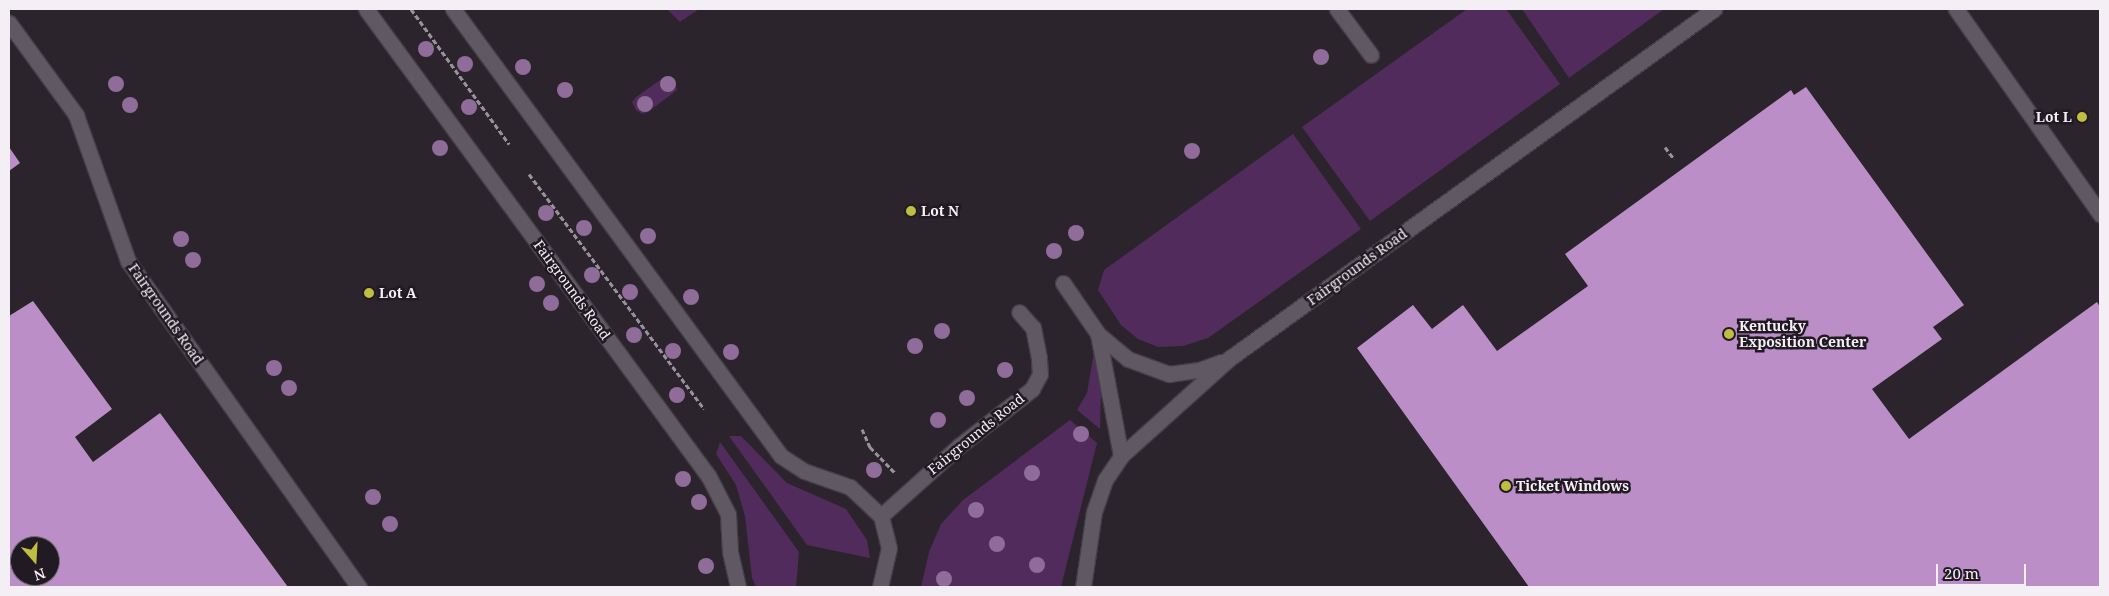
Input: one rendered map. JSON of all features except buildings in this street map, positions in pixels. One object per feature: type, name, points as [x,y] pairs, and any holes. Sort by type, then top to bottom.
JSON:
[{"type":"street","name":"Fairgrounds Road","points":[[366,9],[709,477],[728,514],[730,552],[738,587]]},
{"type":"street","points":[[453,9],[781,456],[804,471],[850,486],[881,516],[889,548],[880,587]]},
{"type":"street","points":[[1337,9],[1371,54]]},
{"type":"street","name":"Fairgrounds Road","points":[[1082,587],[1094,512],[1105,480],[1121,456],[1230,358],[1714,9]]},
{"type":"street","points":[[1956,9],[2100,214]]},
{"type":"street","name":"Fairgrounds Road","points":[[9,23],[76,115],[128,261],[359,587]]},
{"type":"street","points":[[1063,282],[1098,334],[1128,359],[1169,374],[1199,370],[1230,358]]},
{"type":"street","name":"Fairgrounds Road","points":[[881,516],[959,446],[1032,389],[1040,374],[1039,358],[1033,328],[1019,312]]},
{"type":"street","points":[[1098,334],[1121,456]]},
{"type":"path","points":[[411,9],[509,144]]},
{"type":"path","points":[[1666,147],[1674,159]]},
{"type":"path","points":[[529,174],[704,409]]},
{"type":"path","points":[[862,428],[870,447],[897,475]]},
{"type":"shaded area","points":[[667,9],[699,9],[680,22]]},
{"type":"shaded area","points":[[1467,9],[1506,9],[1560,84],[1370,221],[1302,127]]},
{"type":"shaded area","points":[[1522,9],[1664,9],[1569,78]]},
{"type":"shaded area","points":[[666,76],[673,79],[677,90],[648,112],[642,114],[636,110],[632,102],[636,97]]},
{"type":"shaded area","points":[[1293,134],[1361,229],[1208,338],[1183,346],[1158,347],[1138,339],[1121,325],[1098,290],[1104,270]]},
{"type":"shaded area","points":[[1094,352],[1101,390],[1100,429],[1077,410],[1087,393]]},
{"type":"shaded area","points":[[1070,420],[1097,443],[1061,587],[921,587],[929,552],[941,524],[963,500]]},
{"type":"shaded area","points":[[729,436],[741,436],[787,483],[846,509],[867,540],[870,558],[807,545]]},
{"type":"shaded area","points":[[720,442],[799,552],[796,587],[756,587],[752,578],[745,516],[736,485],[716,454]]},
{"type":"place","name":"Lot L","points":[[2082,117]]},
{"type":"place","name":"Lot N","points":[[911,211]]},
{"type":"place","name":"Lot A","points":[[369,293]]},
{"type":"place","name":"Kentucky Exposition Center","points":[[1729,334]]},
{"type":"place","name":"Ticket Windows","points":[[1506,486]]}]
